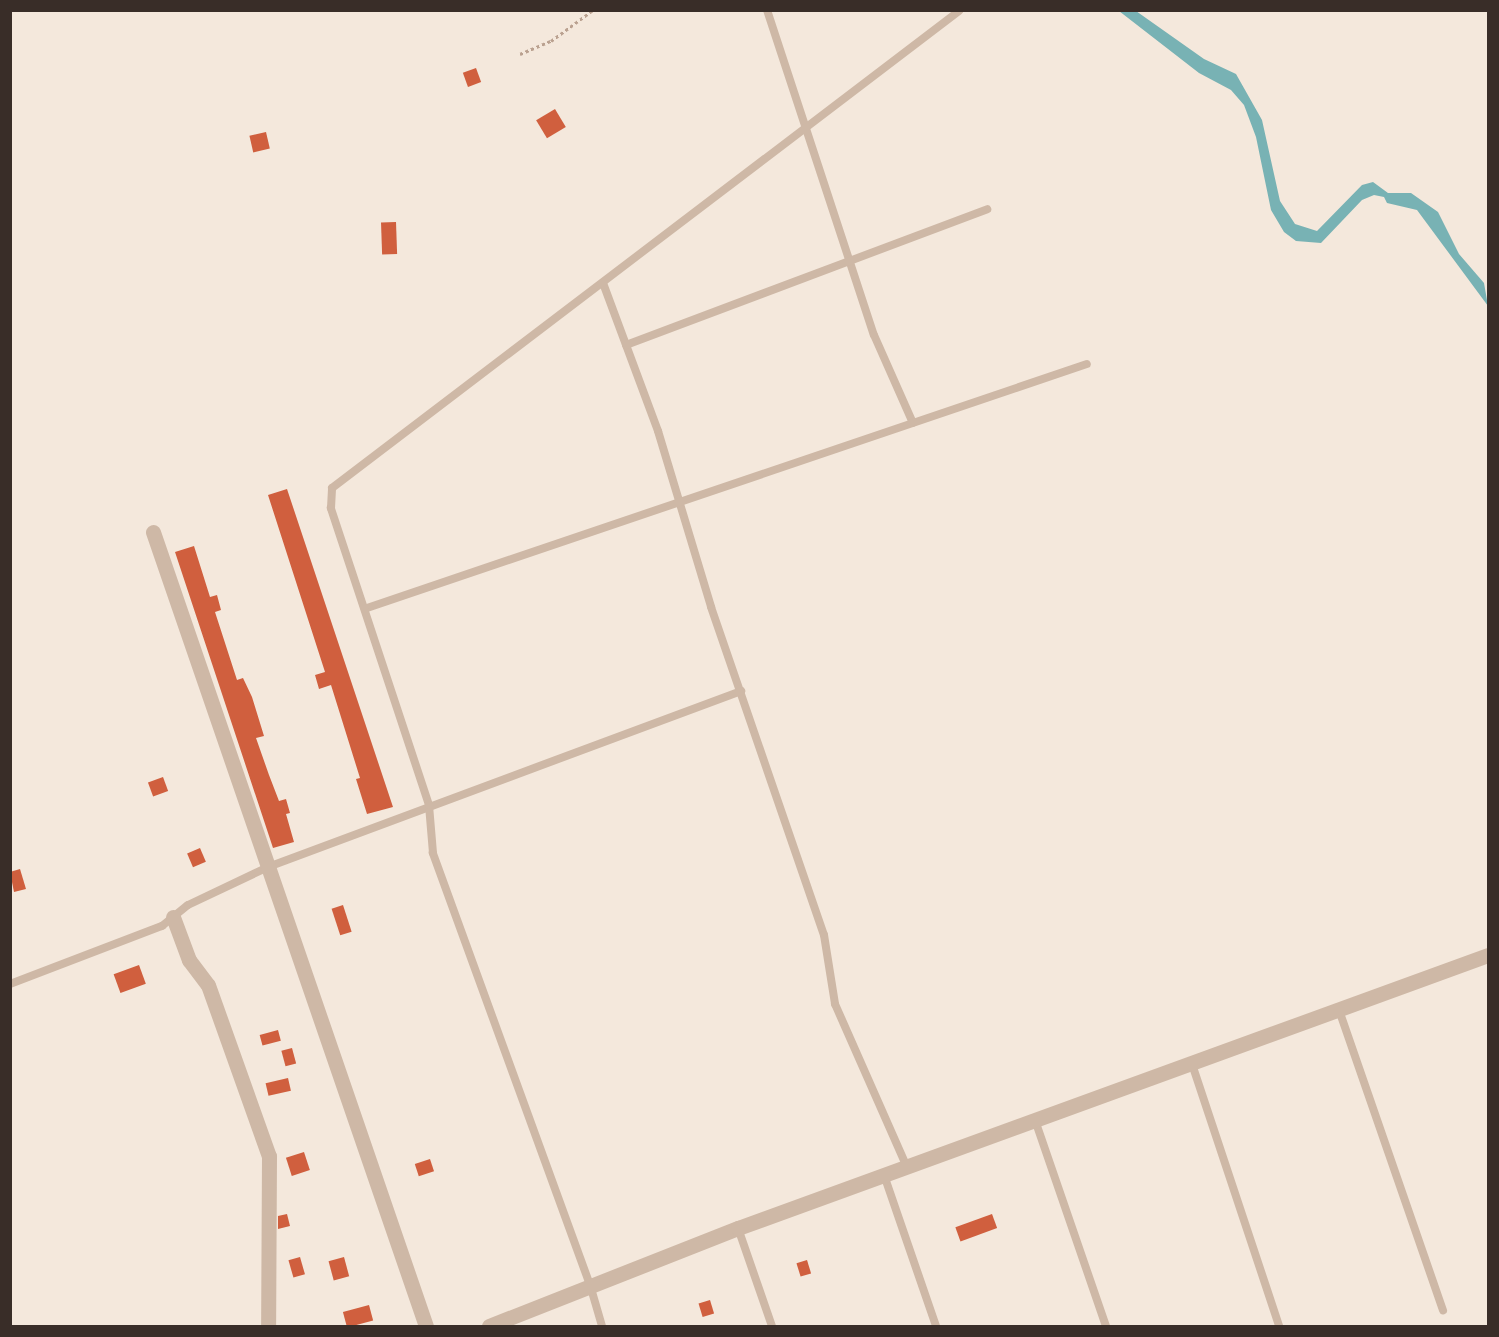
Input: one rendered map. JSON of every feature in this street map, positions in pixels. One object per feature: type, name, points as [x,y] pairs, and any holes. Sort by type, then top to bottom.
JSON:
[{"type":"street","points":[[153,532],[426,1326]]},
{"type":"street","points":[[173,917],[189,960],[208,985],[269,1156],[268,1326]]},
{"type":"street","points":[[489,1326],[738,1228],[1488,956]]},
{"type":"lane","points":[[767,10],[804,130],[874,335],[913,423]]},
{"type":"lane","points":[[602,1326],[590,1285],[434,853],[429,806],[367,608],[331,508],[332,488],[959,11]]},
{"type":"lane","points":[[626,345],[987,209]]},
{"type":"lane","points":[[603,283],[658,431],[677,503],[824,935],[835,1004],[907,1167]]},
{"type":"lane","points":[[367,608],[1087,364]]},
{"type":"lane","points":[[10,984],[127,942],[173,917],[188,905],[268,867],[741,691]]},
{"type":"lane","points":[[1339,1010],[1443,1311]]},
{"type":"lane","points":[[1192,1064],[1279,1326]]},
{"type":"lane","points":[[1035,1120],[1106,1326]]},
{"type":"lane","points":[[884,1175],[936,1326]]},
{"type":"lane","points":[[738,1228],[772,1326]]},
{"type":"path","points":[[520,54],[551,41],[593,10]]},
{"type":"water","points":[[1119,11],[1136,11],[1204,59],[1236,74],[1262,120],[1280,201],[1295,224],[1317,231],[1362,185],[1373,182],[1388,193],[1411,193],[1438,212],[1459,254],[1484,283],[1488,306],[1417,210],[1387,203],[1384,197],[1374,195],[1362,200],[1321,243],[1296,241],[1284,232],[1271,210],[1256,137],[1244,105],[1231,90],[1199,73]]},
{"type":"building","points":[[476,68],[481,82],[468,87],[463,73]]},
{"type":"building","points":[[555,109],[566,127],[547,138],[536,120]]},
{"type":"building","points":[[266,132],[270,149],[253,152],[249,136]]},
{"type":"building","points":[[396,222],[397,254],[382,255],[381,223]]},
{"type":"building","points":[[287,489],[393,807],[367,814],[356,779],[360,778],[331,685],[319,689],[315,675],[325,672],[268,495]]},
{"type":"building","points":[[194,546],[210,597],[217,595],[221,610],[215,612],[237,680],[243,678],[252,697],[264,736],[256,738],[279,801],[286,799],[290,813],[286,814],[294,842],[273,848],[175,552]]},
{"type":"building","points":[[163,777],[168,791],[153,797],[148,782]]},
{"type":"building","points":[[200,848],[206,862],[193,867],[187,853]]},
{"type":"building","points":[[20,869],[26,889],[14,892],[10,872]]},
{"type":"building","points":[[343,905],[352,932],[340,935],[332,909]]},
{"type":"building","points":[[139,965],[146,984],[120,993],[114,974]]},
{"type":"building","points":[[278,1030],[281,1041],[262,1046],[260,1035]]},
{"type":"building","points":[[292,1048],[296,1063],[286,1066],[281,1051]]},
{"type":"building","points":[[288,1078],[291,1091],[269,1096],[266,1083]]},
{"type":"building","points":[[304,1152],[310,1170],[292,1176],[286,1158]]},
{"type":"building","points":[[430,1159],[434,1171],[419,1176],[415,1164]]},
{"type":"building","points":[[287,1214],[290,1226],[278,1229],[278,1216]]},
{"type":"building","points":[[992,1214],[997,1228],[960,1241],[955,1227]]},
{"type":"building","points":[[300,1257],[305,1274],[293,1278],[288,1260]]},
{"type":"building","points":[[344,1257],[349,1276],[334,1280],[329,1261]]},
{"type":"building","points":[[807,1260],[811,1273],[801,1277],[796,1263]]},
{"type":"building","points":[[710,1300],[714,1313],[703,1317],[699,1304]]},
{"type":"building","points":[[369,1305],[373,1320],[347,1326],[343,1312]]}]
